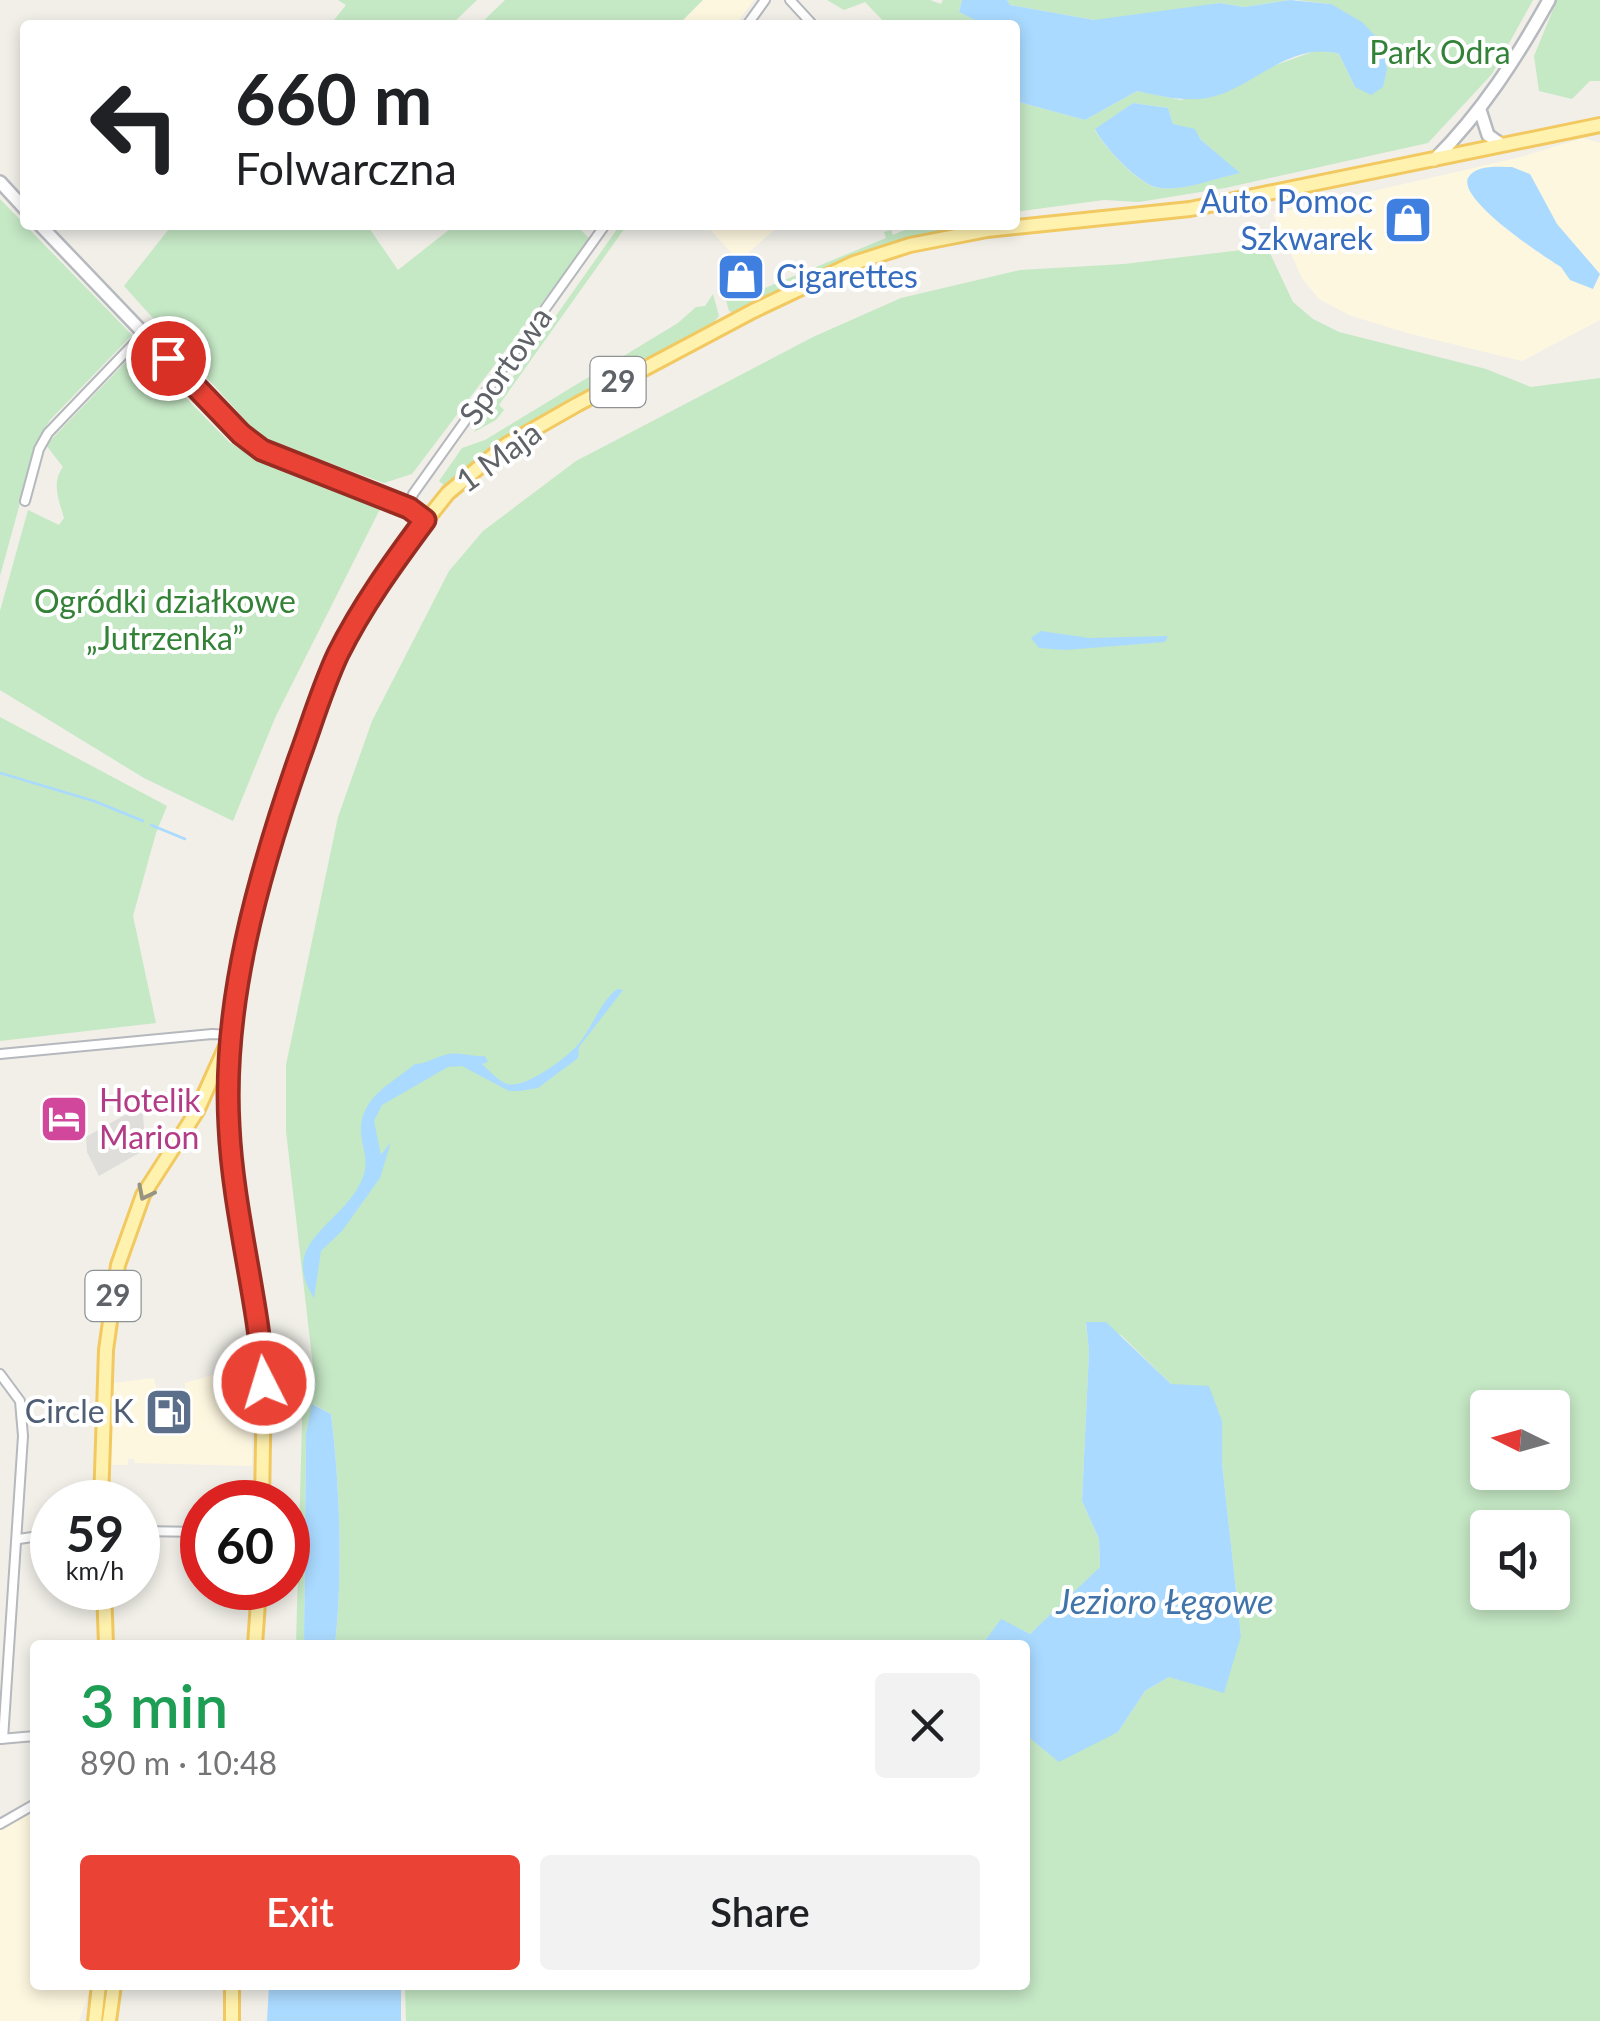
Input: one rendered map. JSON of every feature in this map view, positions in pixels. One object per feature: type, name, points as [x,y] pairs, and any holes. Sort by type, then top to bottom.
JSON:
[{"type":"main road","name":"29","points":[[1502,145],[1600,125]]},
{"type":"main road","name":"1 Maja","points":[[1020,225],[1190,209],[1502,145]]},
{"type":"main road","name":"1 Maja","points":[[262,1480],[264,1383],[233,1172],[229,1116],[231,1035],[240,971],[270,849],[325,684],[366,602],[425,520],[463,480],[506,445],[753,312],[854,263],[977,230]]},
{"type":"main road","name":"29","points":[[102,1480],[106,1350],[118,1265],[143,1195],[197,1110],[231,1035]]},
{"type":"main road","points":[[197,1110],[215,1105],[229,1116]]},
{"type":"main road","points":[[105,1610],[106,1640]]},
{"type":"main road","points":[[255,1640],[257,1610]]},
{"type":"main road","points":[[94,2021],[98,1990]]},
{"type":"main road","points":[[108,2021],[113,1990]]},
{"type":"main road","points":[[232,1990],[232,2021]]},
{"type":"street","points":[[790,0],[808,20]]},
{"type":"street","points":[[1434,160],[1480,110],[1548,0]]},
{"type":"street","points":[[1480,110],[1488,136],[1502,145]]},
{"type":"street","points":[[0,182],[20,204]]},
{"type":"street","points":[[45,230],[241,434],[262,450],[409,508],[425,520]]},
{"type":"street","name":"Sportowa","points":[[409,508],[413,494],[602,230]]},
{"type":"street","points":[[25,500],[39,449],[48,432],[144,332]]},
{"type":"street","points":[[0,1054],[231,1035]]},
{"type":"street","points":[[0,1374],[23,1409],[18,1539],[2,1739],[30,1736]]},
{"type":"street","points":[[18,1539],[30,1537]]},
{"type":"street","points":[[0,1824],[30,1807]]},
{"type":"shaded area","points":[[703,0],[754,0],[739,20],[683,20]]},
{"type":"shaded area","points":[[1583,138],[1600,143],[1600,320],[1522,361],[1407,333],[1349,315],[1319,299],[1302,278],[1273,214],[1517,158]]},
{"type":"shaded area","points":[[711,230],[774,230],[739,261]]},
{"type":"shaded area","points":[[142,1105],[146,1149],[99,1176],[87,1152],[86,1137]]},
{"type":"shaded area","points":[[253,1369],[252,1466],[135,1463],[134,1459],[128,1459],[128,1465],[110,1465],[113,1383],[154,1378],[158,1395],[185,1391],[185,1383],[219,1373]]},
{"type":"shaded area","points":[[30,1811],[30,1990],[90,1990],[79,2021],[0,2021],[0,1831]]},
{"type":"green space","points":[[338,0],[477,0],[456,20],[334,20],[346,5]]},
{"type":"green space","points":[[505,0],[703,0],[683,20],[484,20]]},
{"type":"green space","points":[[827,0],[930,0],[941,4],[943,0],[962,0],[959,12],[976,20],[882,20],[865,2],[844,10]]},
{"type":"green space","name":"Park Odra","points":[[1007,0],[1290,0],[1244,7],[1220,3],[1094,20],[1010,5]]},
{"type":"green space","points":[[1297,0],[1533,0],[1492,74],[1428,143],[1225,188],[1139,202],[1104,200],[1020,211],[1020,102],[1085,120],[1137,91],[1181,100],[1320,49],[1339,54],[1355,87],[1331,4]],"holes":[[[1133,103],[1168,108],[1173,124],[1200,139],[1239,173],[1179,188],[1151,186],[1123,165],[1095,130]]]},
{"type":"green space","points":[[1557,0],[1600,0],[1600,81],[1590,81],[1572,99],[1539,91],[1534,56]]},
{"type":"green space","name":"Ogródki działkowe „Jutrzenka”","points":[[0,199],[20,220],[20,230],[30,230],[132,335],[50,420],[37,441],[0,576]]},
{"type":"green space","points":[[168,230],[370,230],[398,270],[449,230],[581,230],[590,239],[412,474],[384,483],[272,442],[256,432],[124,286]]},
{"type":"green space","points":[[616,230],[623,230],[499,405],[504,410],[496,420],[474,432]]},
{"type":"green space","points":[[891,230],[893,235],[904,230],[950,230],[737,314],[729,311],[725,297],[732,283],[741,298],[886,238],[884,232]]},
{"type":"green space","points":[[1267,247],[1293,302],[1313,319],[1339,332],[1486,369],[1531,387],[1600,378],[1600,2021],[406,2021],[405,1990],[1030,1990],[1030,1737],[1118,1732],[1145,1691],[1241,1636],[1222,1463],[1222,1421],[1171,1384],[1121,1335],[1086,1323],[1089,1351],[1082,1501],[1099,1539],[1100,1568],[1030,1634],[1001,1620],[986,1640],[335,1640],[340,1560],[334,1441],[331,1414],[313,1404],[306,1434],[306,1480],[300,1480],[303,1386],[315,1384],[286,1131],[286,1065],[338,817],[372,721],[449,571],[483,531],[576,461],[813,337],[901,298],[1020,270],[1124,264]]},
{"type":"green space","points":[[713,294],[719,316],[708,329],[496,445],[446,487],[439,481],[462,448],[485,440],[678,323],[696,307],[705,306]]},
{"type":"green space","name":"Ogródki działkowe „Jutrzenka”","points":[[138,349],[230,443],[269,465],[380,509],[275,718],[233,821],[144,778],[0,690],[0,611],[28,510],[59,525],[64,518],[57,485],[63,467],[46,445]]},
{"type":"green space","points":[[0,717],[167,806],[133,916],[156,1023],[0,1041]]},
{"type":"green space","points":[[297,1610],[304,1610],[304,1640],[296,1640]]},
{"type":"water","points":[[962,0],[1007,0],[1010,5],[1094,20],[1220,3],[1244,7],[1290,0],[1331,4],[1362,22],[1380,41],[1387,69],[1383,87],[1371,95],[1355,87],[1339,54],[1304,54],[1224,93],[1189,99],[1137,91],[1085,120],[1020,102],[1020,20],[975,20],[959,12]]},
{"type":"water","points":[[1133,103],[1168,108],[1173,124],[1195,129],[1200,139],[1240,173],[1180,188],[1160,188],[1143,181],[1114,155],[1095,129]]},
{"type":"water","points":[[1512,167],[1530,174],[1557,224],[1600,274],[1593,289],[1570,280],[1561,267],[1504,227],[1468,188],[1468,178],[1476,170]]},
{"type":"water","points":[[1041,631],[1089,638],[1168,636],[1165,642],[1065,650],[1039,648],[1031,638]]},
{"type":"water","points":[[617,989],[623,990],[579,1047],[578,1058],[538,1088],[509,1091],[462,1066],[448,1067],[382,1105],[374,1121],[381,1155],[391,1142],[380,1178],[342,1231],[321,1251],[314,1298],[305,1278],[304,1261],[309,1246],[356,1191],[364,1174],[361,1127],[373,1098],[415,1064],[449,1054],[485,1056],[488,1062],[482,1064],[500,1081],[525,1082],[558,1063],[575,1047]]},
{"type":"water","name":"Jezioro Łęgowe","points":[[1086,1322],[1106,1322],[1171,1384],[1209,1386],[1222,1421],[1222,1463],[1241,1636],[1224,1693],[1169,1677],[1145,1691],[1118,1732],[1059,1762],[1030,1737],[1030,1640],[986,1640],[1001,1619],[1030,1634],[1100,1567],[1099,1539],[1082,1501],[1089,1351]]},
{"type":"water","points":[[312,1404],[331,1414],[334,1442],[340,1559],[335,1640],[304,1640],[304,1610],[310,1610],[310,1480],[306,1480],[306,1434]]},
{"type":"water","points":[[269,1990],[401,1990],[401,2021],[267,2021]]},
{"type":"waterway","points":[[0,773],[94,801],[143,821]]},
{"type":"waterway","points":[[151,825],[185,839]]},
{"type":"place","name":"Auto Pomoc Szkwarek","points":[[1408,220]]},
{"type":"place","name":"Cigarettes","points":[[741,277]]},
{"type":"place","name":"Hotelik Marion","points":[[64,1119]]},
{"type":"place","name":"Circle K","points":[[169,1412]]},
{"type":"route","points":[[168,358],[241,434],[262,450],[409,508],[425,520],[366,602],[325,684],[270,849],[237,986],[231,1035],[229,1125],[264,1383]]}]
